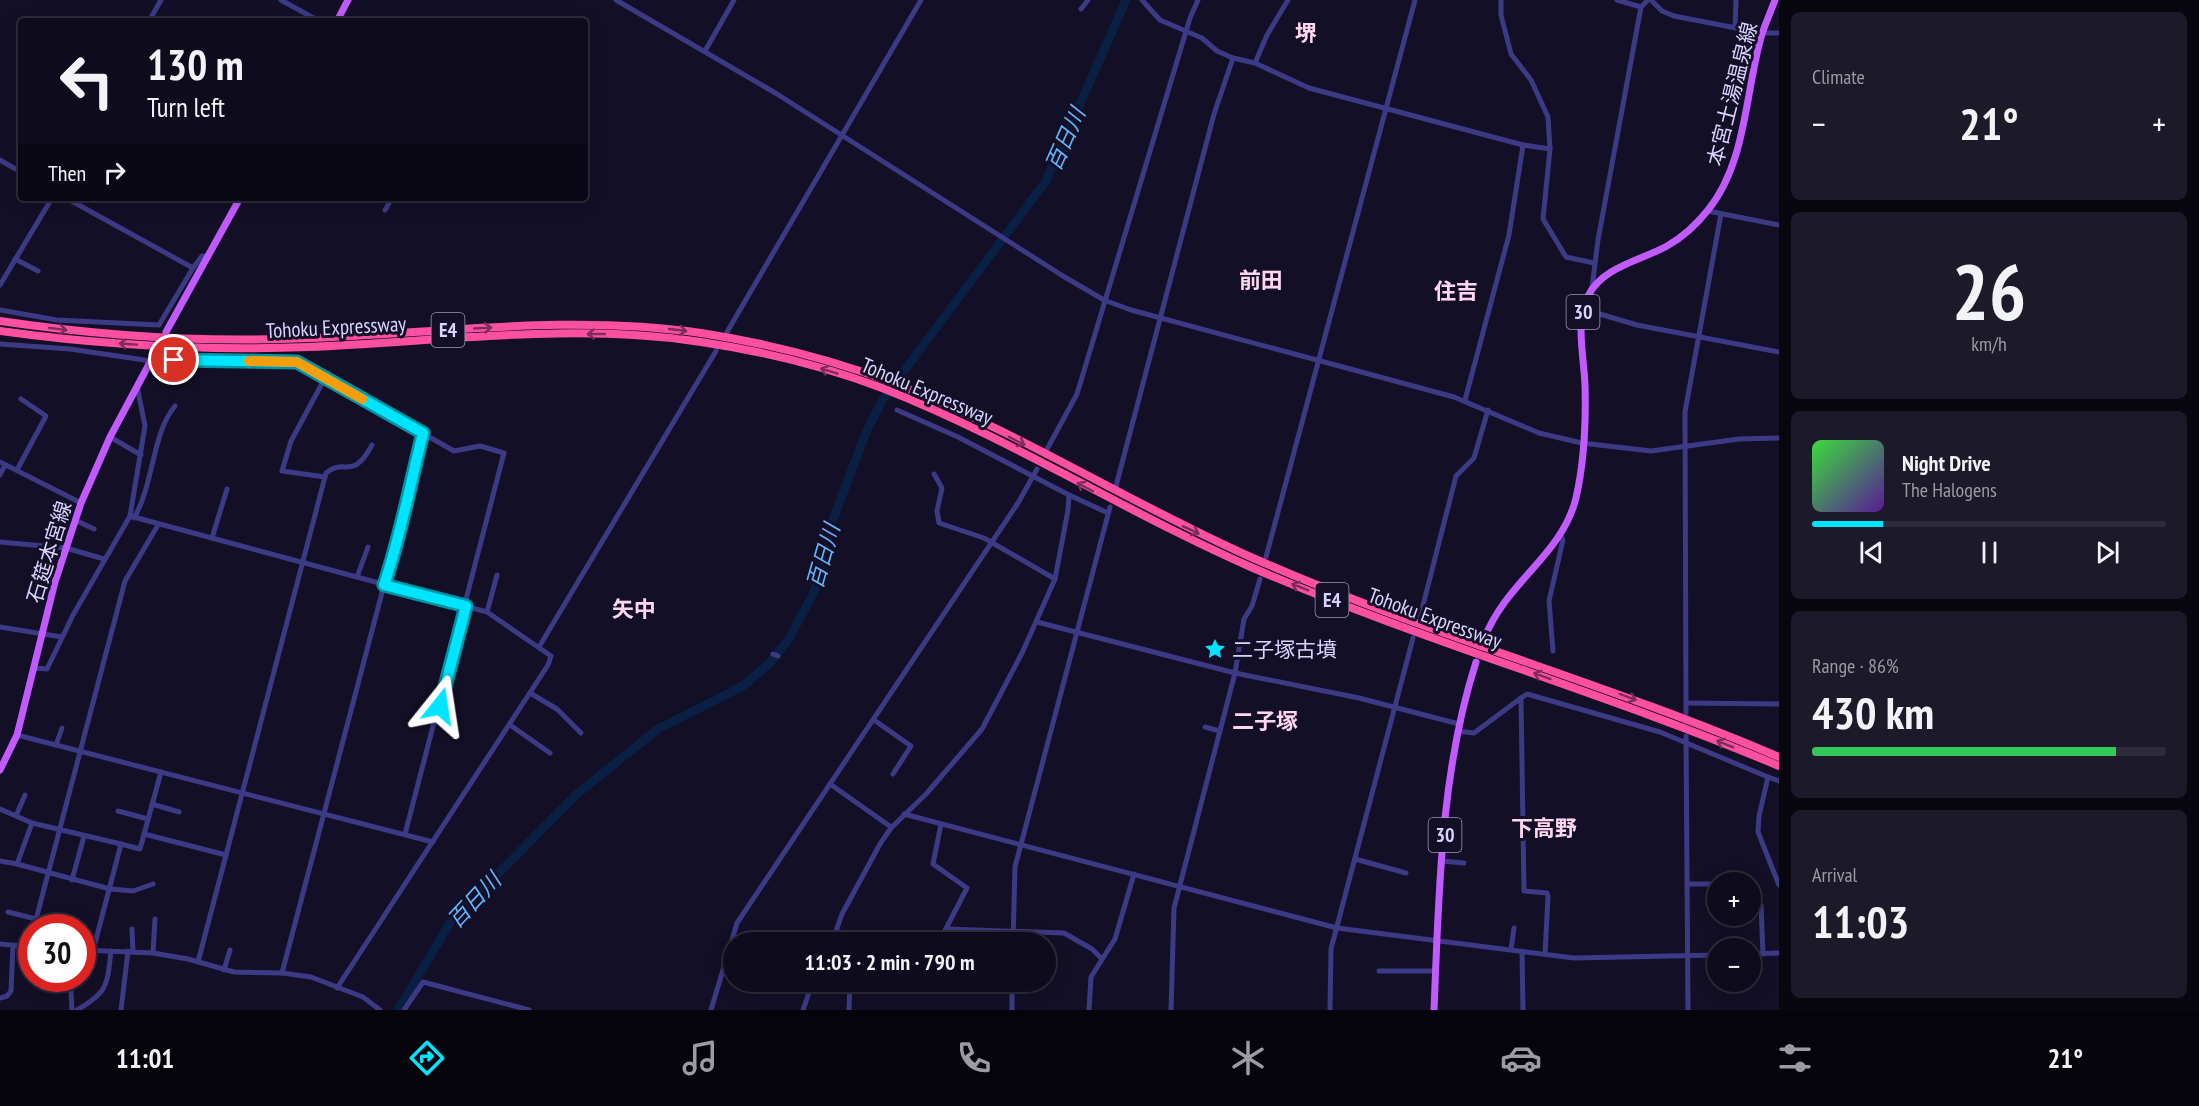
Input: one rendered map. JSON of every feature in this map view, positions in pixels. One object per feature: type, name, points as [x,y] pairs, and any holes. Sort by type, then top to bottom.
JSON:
[{"type":"highway","name":"Tohoku Expressway","points":[[0,321],[143,337],[256,340],[525,326],[647,327],[697,332],[779,348],[907,389],[978,421],[1171,521],[1257,560],[1386,611],[1681,716],[1779,757]]},
{"type":"highway","name":"Tohoku Expressway","points":[[0,331],[98,342],[218,348],[307,347],[526,335],[648,336],[696,341],[766,354],[902,396],[974,429],[1168,529],[1273,576],[1412,630],[1658,718],[1779,766]]},
{"type":"main road","points":[[339,18],[348,0]]},
{"type":"main road","name":"本宮土湯温泉線","points":[[1592,288],[1604,277],[1679,238],[1708,211],[1719,196],[1733,164],[1762,33],[1775,0]]},
{"type":"main road","points":[[166,332],[238,201]]},
{"type":"main road","name":"30","points":[[1485,637],[1498,608],[1560,534],[1575,500],[1582,443],[1585,386],[1581,332],[1583,309],[1592,288]]},
{"type":"main road","name":"石筵本宮線","points":[[0,770],[17,735],[41,634],[81,503],[110,437],[155,353]]},
{"type":"main road","name":"30","points":[[1434,1010],[1442,861],[1458,728],[1476,662]]},
{"type":"street","points":[[151,18],[161,0]]},
{"type":"street","points":[[281,0],[314,18]]},
{"type":"street","points":[[616,0],[705,51],[842,135],[1104,300],[1160,320],[1465,400],[1539,433],[1582,443],[1651,451],[1739,440],[1779,438]]},
{"type":"street","points":[[705,51],[734,0]]},
{"type":"street","points":[[727,332],[921,0]]},
{"type":"street","points":[[1081,9],[1088,0]]},
{"type":"street","points":[[1142,0],[1148,10],[1160,20],[1186,30],[1233,58],[1255,63],[1309,88],[1523,145],[1550,149]]},
{"type":"street","points":[[1046,451],[1077,394],[1186,30],[1198,0]]},
{"type":"street","points":[[1255,63],[1288,0]]},
{"type":"street","points":[[1266,557],[1415,0]]},
{"type":"street","points":[[1501,0],[1500,15],[1511,54],[1531,80],[1548,117],[1550,149],[1542,210],[1545,226],[1566,257],[1594,263]]},
{"type":"street","points":[[1617,0],[1641,7]]},
{"type":"street","points":[[1592,288],[1594,263],[1641,7],[1650,0],[1662,11],[1674,16],[1762,33],[1779,33]]},
{"type":"street","points":[[1735,28],[1736,0]]},
{"type":"street","points":[[1116,486],[1214,114],[1233,58]]},
{"type":"street","points":[[1465,400],[1509,235],[1523,145]]},
{"type":"street","points":[[0,161],[18,170]]},
{"type":"street","points":[[0,285],[15,259],[32,237],[50,201]]},
{"type":"street","points":[[71,201],[193,268]]},
{"type":"street","points":[[385,210],[390,201]]},
{"type":"street","points":[[1708,211],[1779,225]]},
{"type":"street","points":[[1686,712],[1685,412],[1721,214]]},
{"type":"street","points":[[0,310],[57,320],[159,325],[193,268],[202,256],[208,256]]},
{"type":"street","points":[[15,259],[38,271]]},
{"type":"street","points":[[1583,309],[1637,325],[1779,352]]},
{"type":"street","points":[[0,344],[70,349],[151,361],[292,361],[304,365],[454,451],[480,446],[504,453],[405,834]]},
{"type":"street","points":[[539,647],[716,351]]},
{"type":"street","points":[[325,477],[282,471],[291,441],[326,378]]},
{"type":"street","points":[[132,517],[145,421],[137,385]]},
{"type":"street","points":[[17,470],[46,416],[21,399]]},
{"type":"street","points":[[34,668],[47,669],[104,559],[144,499],[164,426],[175,406]]},
{"type":"street","points":[[897,410],[958,437],[1068,495],[1109,510],[1014,867],[1013,931]]},
{"type":"street","points":[[1420,617],[1456,476],[1474,458],[1488,410]]},
{"type":"street","points":[[282,973],[384,585],[401,533],[404,510],[423,433]]},
{"type":"street","points":[[110,437],[141,455]]},
{"type":"street","points":[[198,962],[325,477],[328,471],[333,469],[356,466],[363,461],[372,445]]},
{"type":"street","points":[[0,475],[3,463],[81,503]]},
{"type":"street","points":[[711,1010],[737,923],[874,720],[1037,469]]},
{"type":"street","points":[[934,474],[942,489],[937,511],[939,523],[991,542],[1055,579]]},
{"type":"street","points":[[212,538],[227,489]]},
{"type":"street","points":[[839,932],[836,931],[853,892],[891,827],[927,793],[982,729],[1037,622],[1055,579],[1068,510],[1068,495]]},
{"type":"street","points":[[132,517],[487,612],[551,656],[548,665],[510,725],[338,988]]},
{"type":"street","points":[[75,520],[93,529]]},
{"type":"street","points":[[37,914],[125,581],[158,525]]},
{"type":"street","points":[[1553,651],[1549,601],[1562,549],[1563,540],[1560,534]]},
{"type":"street","points":[[0,542],[66,548],[104,559]]},
{"type":"street","points":[[357,577],[368,547]]},
{"type":"street","points":[[487,612],[497,575]]},
{"type":"street","points":[[1171,1010],[1173,913],[1235,673],[1244,619],[1252,606],[1260,579]]},
{"type":"street","points":[[1037,622],[1076,634],[1235,673],[1359,698],[1474,733],[1527,694],[1686,739],[1779,781]]},
{"type":"street","points":[[0,627],[62,637]]},
{"type":"street","points":[[1330,1010],[1331,949],[1413,638]]},
{"type":"street","points":[[530,693],[557,709],[581,733]]},
{"type":"street","points":[[1521,698],[1524,891],[1548,896],[1545,954]]},
{"type":"street","points":[[1686,703],[1779,704]]},
{"type":"street","points":[[874,720],[911,746],[893,774]]},
{"type":"street","points":[[510,725],[550,753]]},
{"type":"street","points":[[1205,727],[1220,730]]},
{"type":"street","points":[[57,745],[62,728]]},
{"type":"street","points":[[17,735],[433,842]]},
{"type":"street","points":[[1686,739],[1688,1010]]},
{"type":"street","points":[[0,809],[32,823],[140,849],[161,772]]},
{"type":"street","points":[[1768,777],[1759,816],[1758,832],[1779,885]]},
{"type":"street","points":[[830,784],[891,827]]},
{"type":"street","points":[[16,816],[25,795]]},
{"type":"street","points":[[152,804],[179,812]]},
{"type":"street","points":[[118,811],[148,819]]},
{"type":"street","points":[[904,814],[1337,928],[1574,958],[1707,956]]},
{"type":"street","points":[[17,864],[32,823]]},
{"type":"street","points":[[941,824],[933,864],[967,888],[944,932]]},
{"type":"street","points":[[144,834],[226,855]]},
{"type":"street","points":[[72,880],[84,836]]},
{"type":"street","points":[[96,940],[121,844]]},
{"type":"street","points":[[1355,859],[1406,873]]},
{"type":"street","points":[[0,861],[110,889],[133,891],[153,884]]},
{"type":"street","points":[[1442,861],[1464,863]]},
{"type":"street","points":[[1089,1010],[1090,980],[1115,939],[1134,874]]},
{"type":"street","points":[[1687,884],[1707,884]]},
{"type":"street","points":[[1761,905],[1763,954],[1779,953]]},
{"type":"street","points":[[8,912],[18,914]]},
{"type":"street","points":[[153,953],[155,919]]},
{"type":"street","points":[[1511,949],[1514,928]]},
{"type":"street","points":[[121,1010],[132,929]]},
{"type":"street","points":[[946,929],[1064,933],[1092,949],[1102,959]]},
{"type":"street","points":[[0,944],[18,946]]},
{"type":"street","points":[[0,998],[7,996],[11,991],[13,945]]},
{"type":"street","points":[[224,970],[230,950]]},
{"type":"street","points":[[96,951],[153,953],[244,974],[282,973],[311,977],[363,997],[380,1010]]},
{"type":"street","points":[[77,1010],[98,998],[107,985],[111,951]]},
{"type":"street","points":[[1522,951],[1523,1010]]},
{"type":"street","points":[[1379,970],[1436,971]]},
{"type":"street","points":[[404,1010],[423,982],[529,1010]]},
{"type":"street","points":[[71,992],[72,1010]]},
{"type":"street","points":[[803,1010],[809,992]]},
{"type":"street","points":[[849,1010],[850,992]]},
{"type":"street","points":[[1012,992],[1012,1010]]},
{"type":"waterway","name":"百日川","points":[[398,1010],[451,921],[576,795],[658,729],[743,686],[770,663],[790,637],[815,590],[830,527],[867,430],[883,399],[1046,181],[1126,0]]},
{"type":"tunnel","points":[[1686,712],[1686,736]]},
{"type":"slow traffic","points":[[249,361],[297,362],[362,399]]},
{"type":"place","name":"二子塚古墳","points":[[1215,649]]},
{"type":"district","name":"堺","points":[[1306,33]]},
{"type":"district","name":"前田","points":[[1261,280]]},
{"type":"district","name":"住吉","points":[[1456,291]]},
{"type":"district","name":"矢中","points":[[634,609]]},
{"type":"district","name":"二子塚","points":[[1265,721]]},
{"type":"district","name":"下高野","points":[[1544,828]]},
{"type":"route","points":[[174,360],[297,362],[423,433],[404,510],[401,533],[384,585],[466,606],[440,706]]}]
